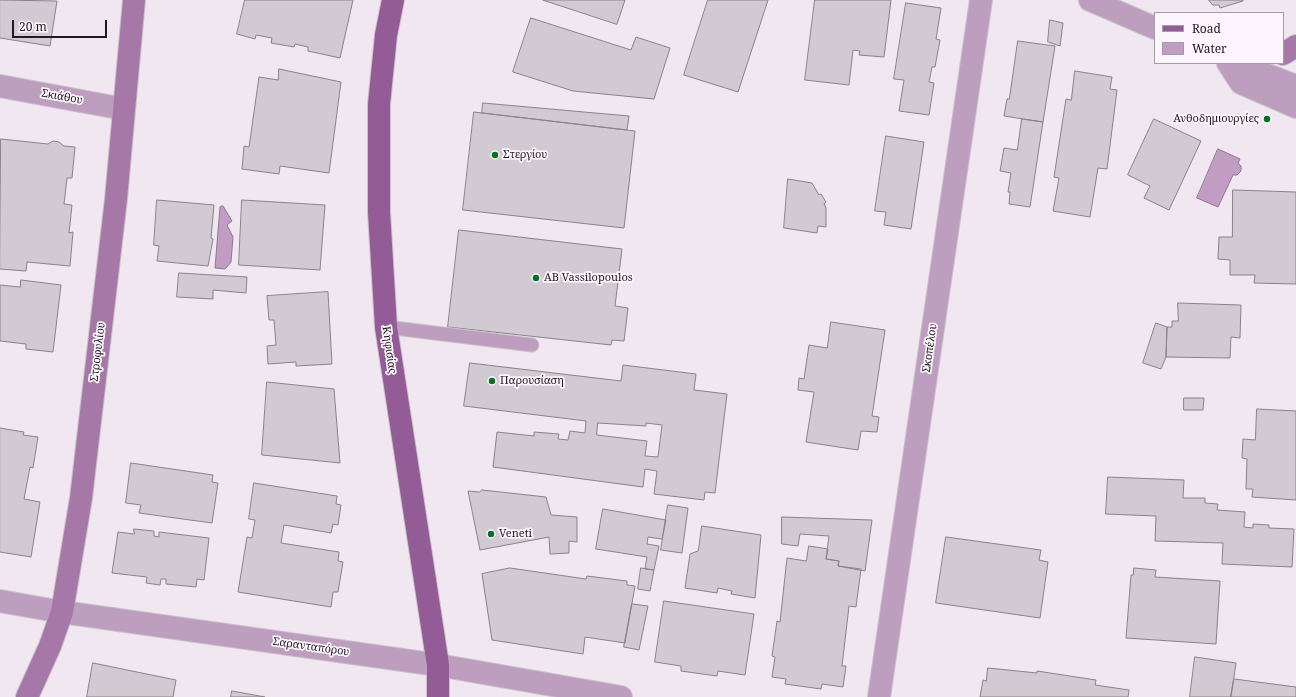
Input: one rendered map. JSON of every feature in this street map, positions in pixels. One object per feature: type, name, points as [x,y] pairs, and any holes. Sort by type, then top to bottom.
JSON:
[{"type":"main road","name":"Κηφισίας","points":[[392,0],[386,35],[379,104],[379,212],[386,327],[438,665],[438,697]]},
{"type":"street","name":"Στροφυλίου","points":[[27,697],[50,646],[62,612],[81,498],[116,199],[134,0]]},
{"type":"street","name":"Σκοπέλου","points":[[879,697],[981,0]]},
{"type":"street","points":[[1090,0],[1154,28]]},
{"type":"street","points":[[1284,53],[1296,46]]},
{"type":"street","points":[[1229,64],[1241,83],[1296,107]]},
{"type":"street","points":[[1239,64],[1296,86]]},
{"type":"street","name":"Σκιάθου","points":[[0,86],[124,109]]},
{"type":"street","name":"Σαρανταπόρου","points":[[0,602],[438,665],[621,697]]},
{"type":"lane","points":[[386,327],[532,345]]},
{"type":"water","points":[[1218,149],[1240,159],[1238,163],[1241,166],[1241,171],[1237,175],[1233,175],[1218,207],[1197,198]]},
{"type":"water","points":[[223,206],[232,221],[227,225],[233,237],[231,262],[225,269],[215,268],[220,207]]},
{"type":"building","points":[[0,0],[57,1],[50,46],[0,38]]},
{"type":"building","points":[[245,0],[353,0],[340,58],[308,51],[308,47],[295,44],[294,47],[271,43],[272,38],[256,35],[255,39],[237,34]]},
{"type":"building","points":[[543,0],[625,0],[617,24]]},
{"type":"building","points":[[708,0],[768,0],[738,92],[684,75]]},
{"type":"building","points":[[815,0],[891,0],[884,57],[859,55],[860,51],[853,50],[849,85],[805,80]]},
{"type":"building","points":[[1209,0],[1243,1],[1220,8],[1219,5],[1213,5]]},
{"type":"building","points":[[906,3],[941,8],[936,39],[940,40],[935,67],[932,67],[929,82],[934,83],[929,115],[899,111],[904,80],[894,79]]},
{"type":"building","points":[[531,18],[631,50],[636,37],[670,48],[654,99],[573,91],[513,72]]},
{"type":"building","points":[[1050,20],[1063,23],[1060,46],[1048,42]]},
{"type":"building","points":[[1018,41],[1055,46],[1043,122],[1004,116],[1007,99],[1009,99]]},
{"type":"building","points":[[279,69],[341,82],[329,173],[280,166],[279,174],[242,169],[244,146],[249,147],[259,77],[278,80]]},
{"type":"building","points":[[1075,71],[1112,77],[1110,89],[1117,90],[1107,169],[1098,168],[1090,217],[1053,211],[1059,178],[1054,177],[1066,99],[1071,100]]},
{"type":"building","points":[[483,103],[629,116],[627,130],[482,113]]},
{"type":"building","points":[[474,112],[635,131],[624,228],[463,210]]},
{"type":"building","points":[[1022,119],[1043,122],[1030,207],[1009,204],[1010,192],[1008,192],[1011,173],[1000,171],[1004,148],[1017,150]]},
{"type":"building","points":[[1154,119],[1201,141],[1169,210],[1144,198],[1150,186],[1128,175]]},
{"type":"building","points":[[886,136],[924,142],[911,229],[884,225],[886,212],[875,211]]},
{"type":"building","points":[[1,139],[48,144],[53,141],[59,142],[64,146],[75,147],[72,178],[67,178],[64,204],[72,205],[69,233],[73,232],[70,266],[27,262],[26,271],[0,269]]},
{"type":"building","points":[[788,179],[812,183],[819,195],[821,194],[826,202],[824,204],[826,208],[826,227],[818,226],[817,233],[784,228]]},
{"type":"building","points":[[1233,190],[1296,192],[1296,284],[1254,283],[1255,275],[1230,275],[1230,260],[1218,259],[1219,237],[1232,237]]},
{"type":"building","points":[[157,200],[214,205],[211,238],[213,239],[208,266],[157,261],[159,246],[154,245]]},
{"type":"building","points":[[242,200],[325,205],[320,270],[239,265]]},
{"type":"building","name":"AB Vassilopoulos","points":[[459,230],[622,249],[615,306],[628,308],[624,341],[612,340],[611,345],[448,327]]},
{"type":"building","points":[[179,273],[247,277],[246,293],[213,290],[213,299],[177,297]]},
{"type":"building","points":[[21,280],[61,285],[53,352],[26,349],[26,344],[0,341],[0,285],[20,287]]},
{"type":"building","points":[[328,292],[332,364],[296,366],[296,362],[268,364],[267,346],[276,345],[274,320],[269,320],[267,296]]},
{"type":"building","points":[[1178,303],[1241,305],[1240,338],[1231,337],[1230,358],[1166,357],[1167,327],[1172,327],[1172,321],[1178,321]]},
{"type":"building","points":[[831,322],[885,330],[872,416],[879,417],[877,432],[861,431],[858,450],[806,442],[814,392],[798,390],[799,378],[804,379],[809,345],[827,348]]},
{"type":"building","points":[[1156,323],[1167,327],[1166,357],[1161,369],[1143,363]]},
{"type":"building","points":[[470,363],[621,381],[623,365],[696,374],[694,390],[727,394],[715,493],[705,492],[704,500],[654,494],[657,471],[645,469],[643,487],[493,467],[497,432],[534,436],[534,432],[559,434],[558,439],[568,440],[570,431],[585,433],[586,421],[464,406]],"holes":[[[598,423],[646,426],[646,423],[662,425],[658,457],[645,456],[647,441],[597,435]]]},
{"type":"building","points":[[267,382],[334,389],[340,463],[262,455]]},
{"type":"building","points":[[1184,398],[1204,398],[1203,410],[1184,410]]},
{"type":"building","points":[[1257,409],[1296,411],[1296,500],[1252,497],[1253,489],[1246,489],[1247,459],[1242,458],[1243,439],[1255,440]]},
{"type":"building","points":[[0,428],[24,432],[23,435],[38,437],[33,468],[30,467],[24,499],[40,502],[31,557],[0,552]]},
{"type":"building","points":[[131,463],[213,475],[212,482],[218,483],[212,523],[139,513],[141,505],[126,503]]},
{"type":"building","points":[[1108,477],[1184,480],[1183,498],[1205,498],[1205,503],[1218,504],[1217,510],[1245,512],[1244,527],[1253,528],[1253,524],[1269,525],[1269,528],[1294,529],[1292,567],[1222,564],[1223,543],[1155,541],[1156,516],[1106,514]]},
{"type":"building","points":[[254,483],[337,496],[336,504],[341,505],[338,525],[333,524],[331,533],[284,525],[281,543],[339,552],[338,561],[343,562],[338,592],[333,592],[331,607],[238,592],[247,537],[252,538],[255,520],[249,519]]},
{"type":"building","points":[[482,490],[546,497],[551,515],[577,517],[577,542],[569,541],[569,553],[550,554],[549,537],[480,550],[468,491],[479,492]]},
{"type":"building","points":[[668,505],[688,508],[682,553],[661,550]]},
{"type":"building","points":[[603,509],[666,520],[662,539],[648,537],[647,544],[659,546],[654,570],[645,569],[647,557],[596,549]]},
{"type":"building","points":[[782,517],[872,520],[865,571],[838,566],[839,561],[826,559],[829,536],[800,534],[798,546],[782,544]]},
{"type":"building","points":[[702,526],[761,535],[755,598],[731,594],[732,591],[718,588],[717,593],[685,588],[690,554],[698,551]]},
{"type":"building","points":[[134,529],[154,531],[154,536],[159,537],[159,532],[209,538],[204,580],[197,579],[196,587],[166,584],[166,579],[161,579],[160,585],[146,583],[147,577],[112,573],[118,532],[134,534]]},
{"type":"building","points":[[946,537],[1041,550],[1039,560],[1048,562],[1040,618],[936,603]]},
{"type":"building","points":[[809,546],[828,549],[826,559],[839,561],[838,566],[861,569],[856,607],[849,606],[842,666],[846,666],[843,687],[822,684],[821,689],[785,684],[786,679],[772,677],[775,657],[772,656],[777,621],[780,622],[787,558],[806,561]]},
{"type":"building","points":[[510,568],[586,579],[587,576],[627,581],[627,585],[635,586],[625,643],[585,637],[583,654],[492,640],[482,574]]},
{"type":"building","points":[[641,568],[654,570],[650,591],[638,589]]},
{"type":"building","points":[[1134,568],[1156,570],[1155,577],[1220,581],[1216,644],[1126,638],[1131,575],[1133,575]]},
{"type":"building","points":[[664,601],[754,614],[745,675],[718,671],[717,676],[681,671],[681,666],[655,662]]},
{"type":"building","points":[[632,604],[648,606],[639,650],[624,647]]},
{"type":"building","points":[[1195,657],[1236,663],[1231,697],[1190,697]]},
{"type":"building","points":[[93,663],[176,680],[173,697],[87,697]]},
{"type":"building","points":[[988,668],[1037,673],[1037,671],[1096,680],[1095,685],[1129,690],[1128,697],[980,697],[983,680],[986,681]]},
{"type":"building","points":[[1234,679],[1296,687],[1296,697],[1231,697]]},
{"type":"building","points":[[232,691],[265,697],[231,697]]},
{"type":"place","name":"Ανθοδημιουργίες","points":[[1267,119]]},
{"type":"place","name":"Στεργίου","points":[[495,155]]},
{"type":"place","name":"AB Vassilopoulos","points":[[536,278]]},
{"type":"place","name":"Παρουσίαση","points":[[492,381]]},
{"type":"place","name":"Veneti","points":[[491,534]]}]
